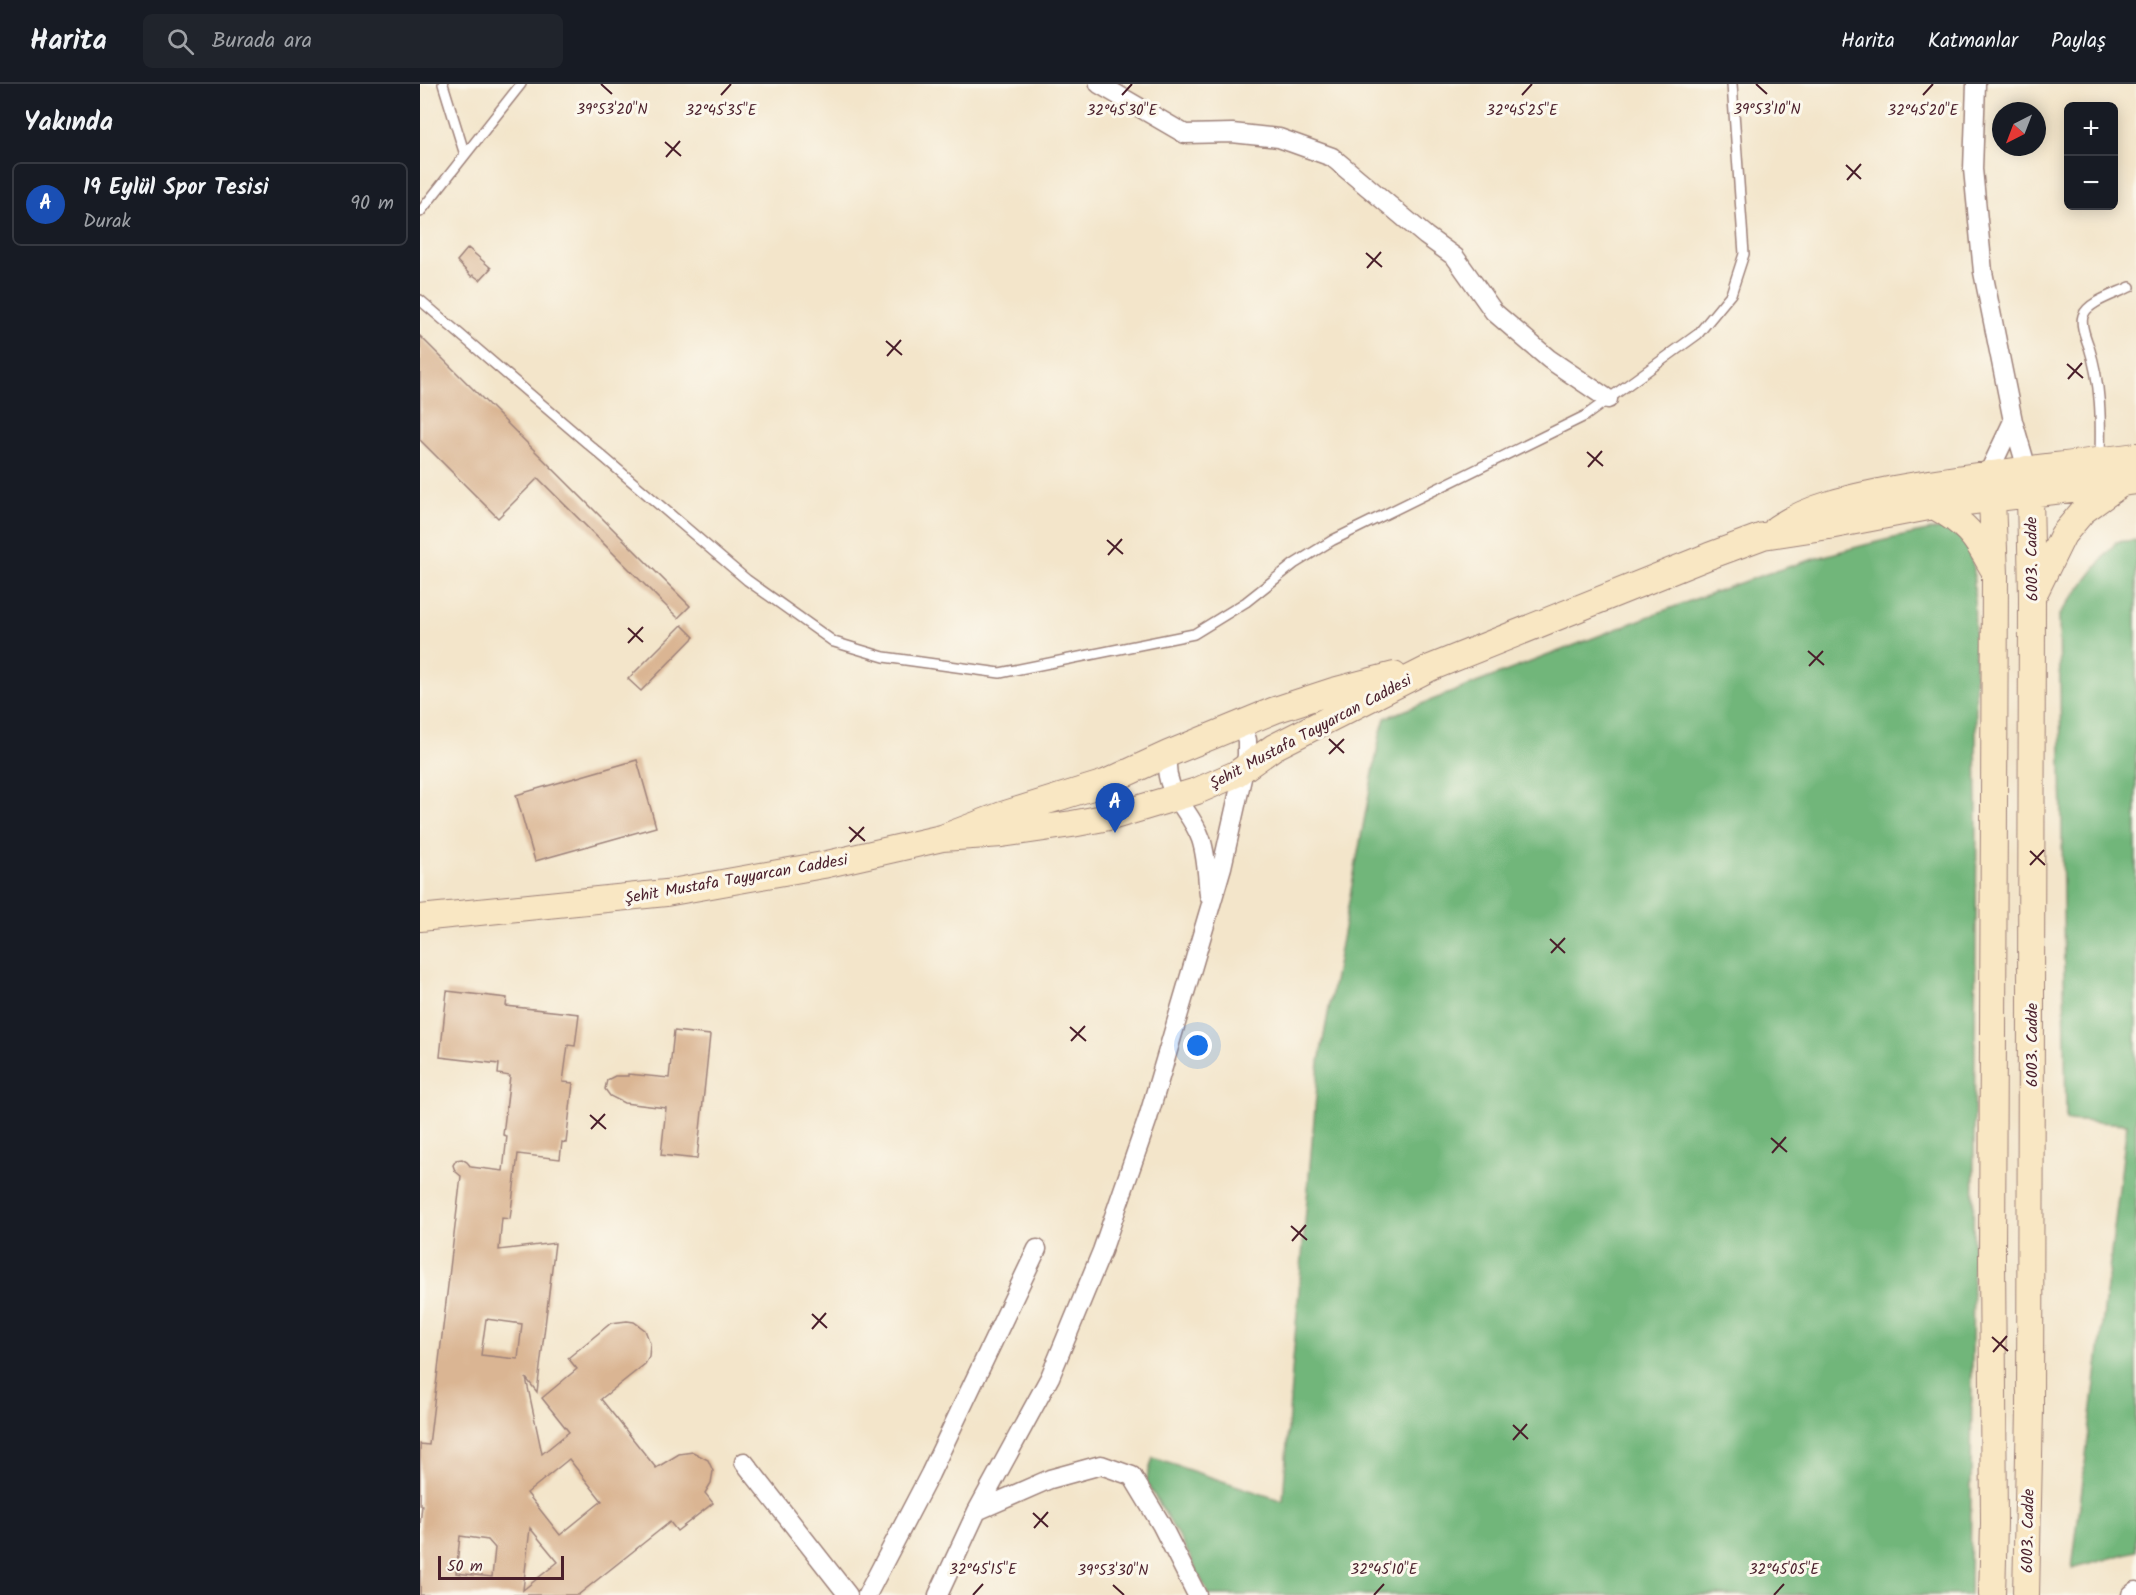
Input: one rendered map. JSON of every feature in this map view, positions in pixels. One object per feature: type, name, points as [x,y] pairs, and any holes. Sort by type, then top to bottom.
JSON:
[{"type":"main road","points":[[2027,469],[2136,456]]},
{"type":"main road","name":"Şehit Mustafa Tayyarcan Caddesi","points":[[1763,536],[1787,520],[1830,504],[1924,483],[2027,469]]},
{"type":"main road","name":"6003. Cadde","points":[[2027,469],[2030,495],[2032,597],[2030,1590]]},
{"type":"main road","name":"6003. Cadde","points":[[1988,474],[1992,500],[1995,574],[1992,1595]]},
{"type":"main road","points":[[2030,495],[2130,482]]},
{"type":"main road","points":[[2032,597],[2063,535],[2084,511],[2130,482]]},
{"type":"main road","name":"Şehit Mustafa Tayyarcan Caddesi","points":[[942,838],[1002,834],[1072,824],[1114,816],[1176,798],[1246,769],[1274,747],[1430,668],[1763,536],[1934,506],[2030,495]]},
{"type":"main road","points":[[1934,506],[1957,519],[1977,539],[1995,574]]},
{"type":"main road","name":"Şehit Mustafa Tayyarcan Caddesi","points":[[420,918],[666,893],[823,865],[942,838],[1002,815],[1105,783],[1241,723],[1333,691],[1430,668]]},
{"type":"street","points":[[1099,84],[1185,134],[1232,133],[1279,138],[1332,157],[1426,236],[1455,257],[1494,312],[1549,359],[1608,399]]},
{"type":"street","points":[[1976,84],[1973,169],[1982,261],[2013,421],[2027,469]]},
{"type":"street","points":[[1988,474],[2013,421]]},
{"type":"street","points":[[938,1595],[977,1511],[1050,1377],[1102,1251],[1148,1118],[1222,867],[1231,820],[1246,769],[1247,740],[1241,723]]},
{"type":"street","points":[[1168,754],[1167,774],[1176,798],[1201,840],[1206,859],[1209,906]]},
{"type":"street","points":[[867,1595],[930,1474],[1037,1249]]},
{"type":"street","points":[[744,1462],[848,1595]]},
{"type":"street","points":[[977,1511],[1050,1479],[1101,1466],[1132,1476],[1161,1524],[1197,1595]]},
{"type":"street","points":[[2131,1595],[2136,1591]]},
{"type":"lane","points":[[443,84],[465,155]]},
{"type":"lane","points":[[420,212],[521,84]]},
{"type":"lane","points":[[420,300],[747,580],[834,642],[884,657],[1000,673],[1194,634],[1246,602],[1294,564],[1333,540],[1585,416],[1698,334],[1731,294],[1744,254],[1732,84]]},
{"type":"lane","points":[[2100,461],[2100,391],[2082,317],[2087,309],[2099,301],[2130,287]]},
{"type":"green space","points":[[1949,527],[1967,544],[1974,568],[1977,812],[1970,1595],[1209,1595],[1188,1553],[1146,1481],[1153,1458],[1283,1501],[1319,1062],[1385,718],[1733,585],[1861,546]]},
{"type":"green space","points":[[2136,540],[2136,1551],[2072,1569],[2127,1124],[2066,1120],[2059,615],[2116,542]]},
{"type":"building","points":[[468,248],[491,268],[480,280],[473,275],[472,277],[457,261]]},
{"type":"building","points":[[420,336],[690,606],[678,618],[538,478],[498,518],[420,440]]},
{"type":"building","points":[[682,625],[694,637],[641,691],[628,679]]},
{"type":"building","points":[[637,760],[656,827],[535,861],[516,795]]},
{"type":"building","points":[[447,991],[507,998],[506,1006],[579,1014],[575,1046],[568,1045],[563,1082],[573,1083],[566,1143],[562,1142],[560,1159],[518,1154],[510,1219],[502,1218],[499,1250],[555,1243],[537,1392],[526,1378],[542,1454],[569,1432],[542,1398],[577,1369],[568,1358],[611,1323],[627,1321],[634,1322],[645,1330],[650,1343],[649,1357],[645,1364],[601,1399],[656,1468],[679,1454],[693,1452],[708,1460],[713,1471],[711,1483],[705,1493],[713,1503],[677,1531],[670,1522],[578,1595],[420,1595],[422,1505],[420,1505],[420,1444],[429,1445],[461,1176],[455,1171],[453,1165],[456,1160],[462,1159],[471,1167],[503,1171],[507,1136],[503,1135],[510,1076],[498,1074],[499,1064],[440,1057]],"holes":[[[486,1319],[522,1324],[518,1359],[481,1355]],[[569,1459],[602,1501],[560,1535],[527,1493]],[[530,1528],[558,1562],[523,1590]],[[460,1536],[488,1540],[495,1548],[492,1577],[456,1573]]]},
{"type":"building","points":[[674,1031],[710,1035],[697,1159],[661,1155],[666,1108],[624,1103],[610,1096],[605,1089],[607,1080],[615,1076],[628,1076],[628,1074],[669,1078]]},
{"type":"place","name":"19 Eylül Spor Tesisi","points":[[1115,833]]}]
